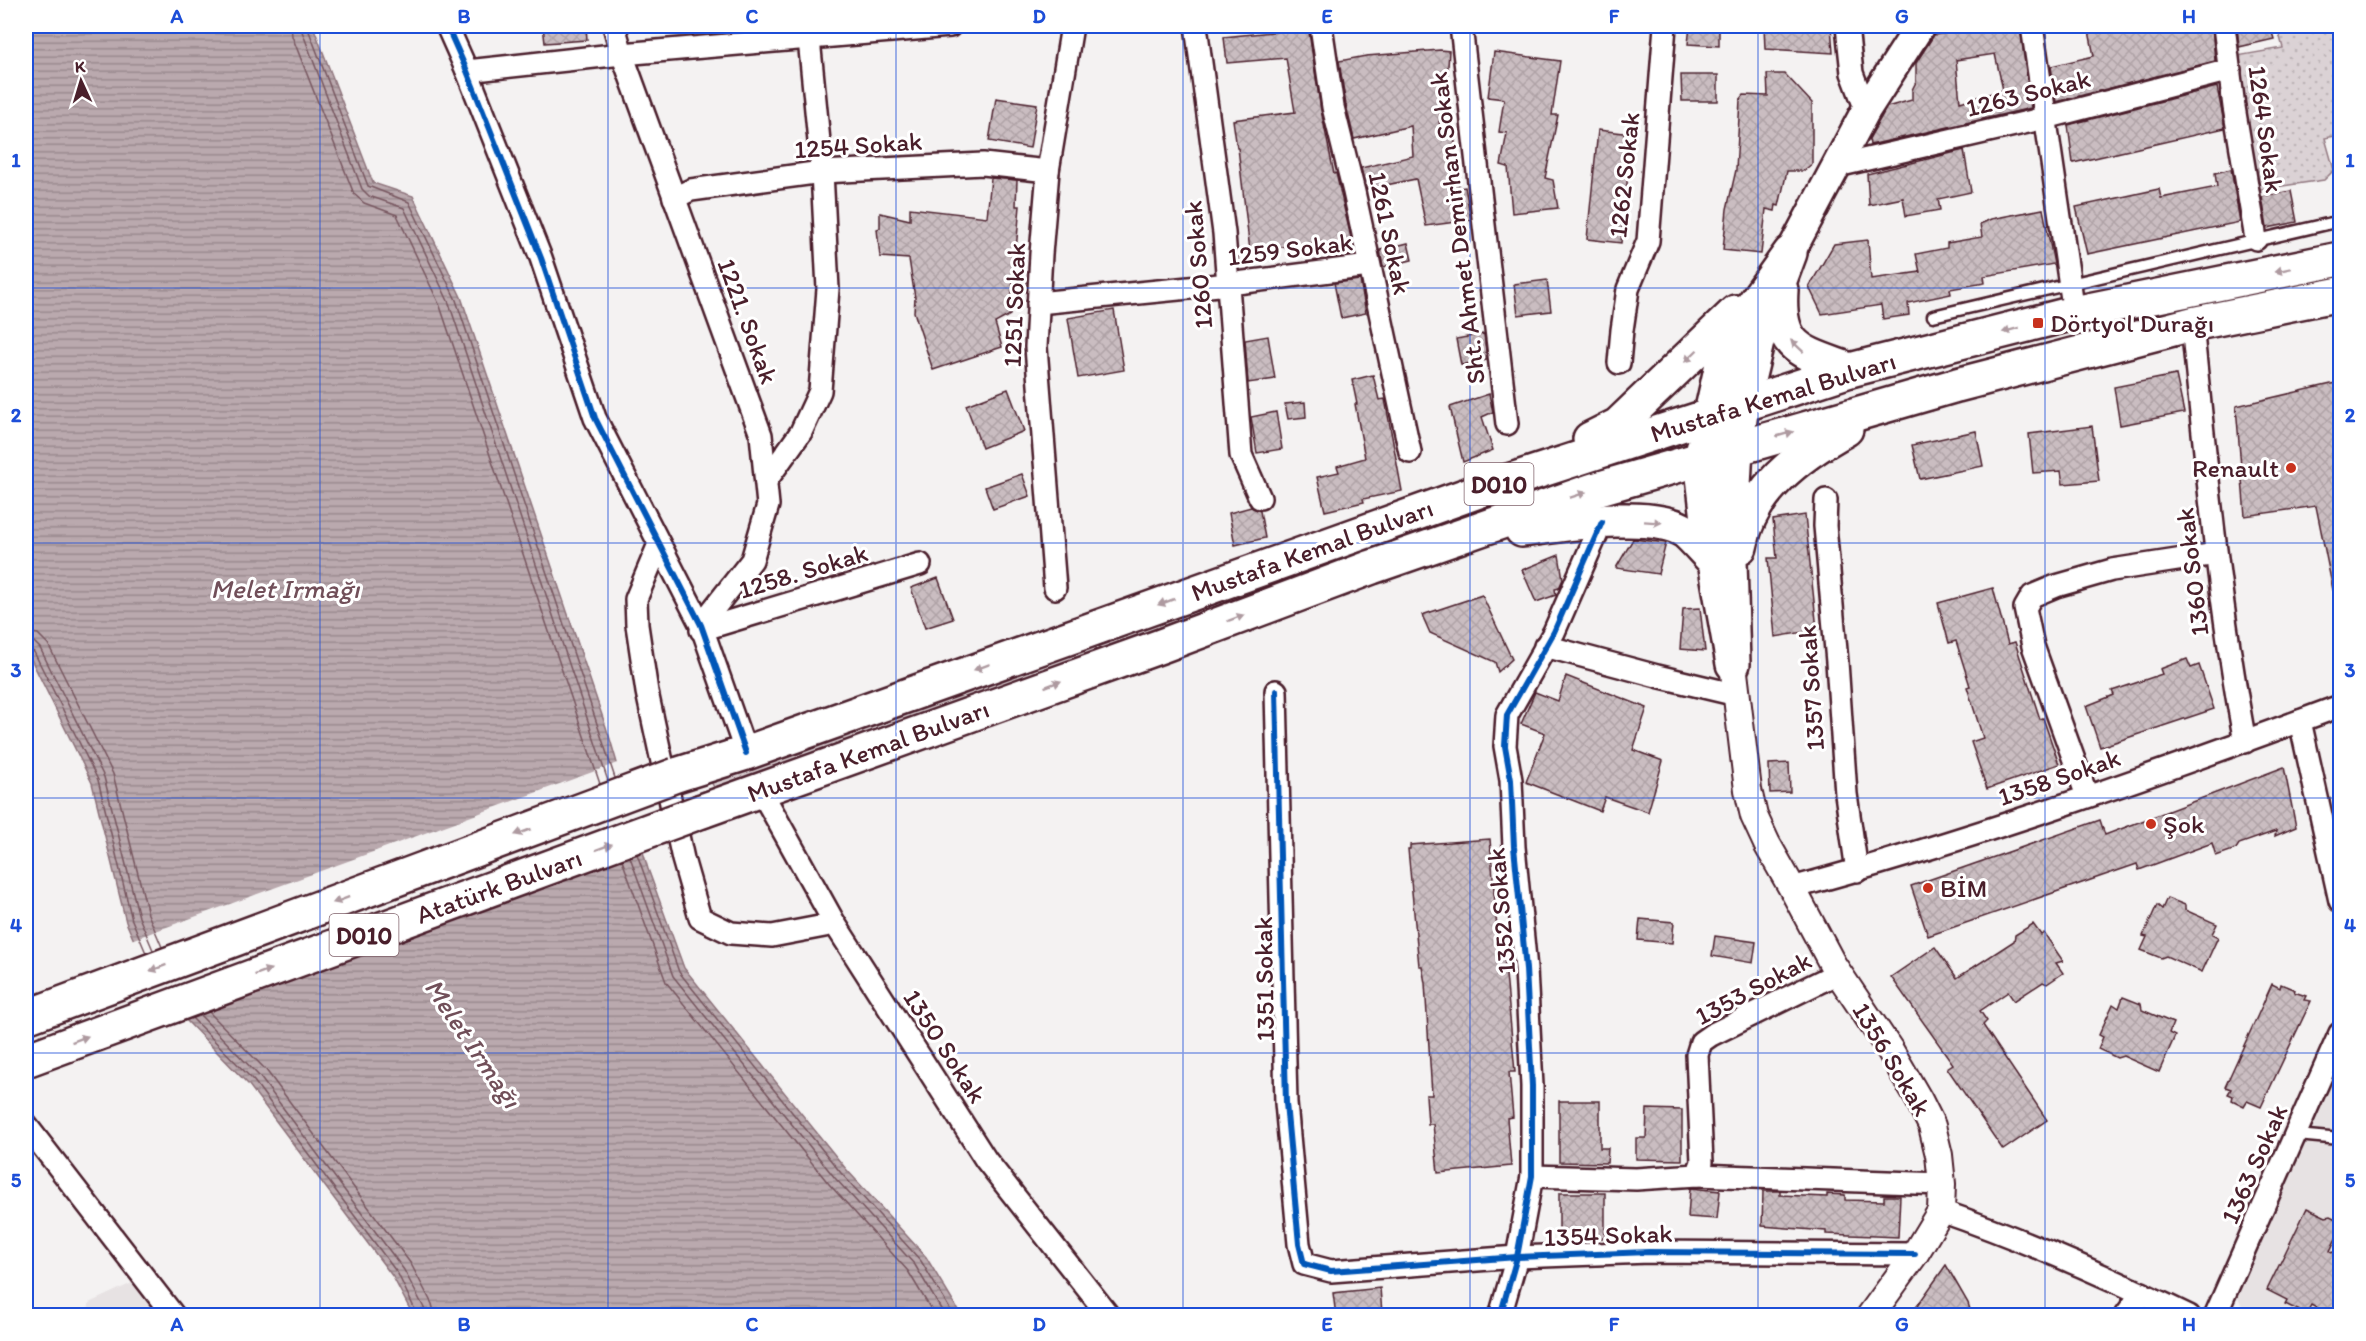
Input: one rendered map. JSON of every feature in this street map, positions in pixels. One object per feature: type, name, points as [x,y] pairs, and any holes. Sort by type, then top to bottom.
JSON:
[{"type":"highway","points":[[1790,254],[1782,279],[1780,305],[1784,332],[1799,351],[1850,370]]},
{"type":"highway","points":[[1735,679],[1730,561],[1736,448],[1742,405],[1757,342],[1790,254]]},
{"type":"highway","points":[[1735,679],[1715,562],[1701,459],[1724,355],[1737,327],[1790,254]]},
{"type":"highway","points":[[1487,489],[1618,425],[1738,310],[1790,254]]},
{"type":"highway","name":"Mustafa Kemal Bulvarı","points":[[676,775],[746,753],[1487,489],[2072,298],[2340,259]]},
{"type":"highway","name":"Mustafa Kemal Bulvarı","points":[[702,811],[1593,490],[1957,385],[2192,324],[2340,294]]},
{"type":"highway","points":[[1731,599],[1743,532],[1764,492],[1800,457],[1887,405]]},
{"type":"highway","points":[[1449,540],[1560,525],[1624,520],[1664,522],[1684,531],[1715,562]]},
{"type":"highway","name":"Atatürk Bulvarı","points":[[26,1017],[676,775]]},
{"type":"highway","name":"Atatürk Bulvarı","points":[[26,1060],[702,811]]},
{"type":"main road","points":[[1790,254],[1866,110],[1920,26]]},
{"type":"street","points":[[447,26],[541,258],[596,418],[701,628],[746,753]]},
{"type":"street","name":"1221. Sokak","points":[[614,26],[622,54],[761,435],[768,505],[753,560],[701,628]]},
{"type":"street","points":[[467,71],[622,54],[950,26]]},
{"type":"street","name":"1251 Sokak","points":[[1054,588],[1036,347],[1048,171],[1072,26]]},
{"type":"street","name":"1260 Sokak","points":[[1196,26],[1224,233],[1241,454],[1260,498]]},
{"type":"street","name":"1261 Sokak","points":[[1321,26],[1333,107],[1354,192],[1410,452]]},
{"type":"street","name":"Sht. Ahmet Demirhan Sokak","points":[[1461,26],[1507,424]]},
{"type":"street","name":"1262 Sokak","points":[[1619,363],[1628,289],[1648,241],[1665,26]]},
{"type":"street","points":[[1847,26],[1852,72],[1866,110]]},
{"type":"street","points":[[2032,26],[2072,298]]},
{"type":"street","name":"1264 Sokak","points":[[2224,26],[2234,107],[2256,239]]},
{"type":"street","points":[[766,481],[801,432],[820,391],[828,289],[822,172],[809,39]]},
{"type":"street","name":"1263 Sokak","points":[[1837,166],[2045,118],[2230,70]]},
{"type":"street","name":"1254 Sokak","points":[[674,198],[691,190],[822,172],[983,164],[1048,171]]},
{"type":"street","name":"1259 Sokak","points":[[1038,303],[1229,284],[1369,266]]},
{"type":"street","name":"1360 Sokak","points":[[2192,324],[2229,658],[2245,742]]},
{"type":"street","name":"1357 Sokak","points":[[1826,500],[1825,526],[1846,794],[1857,871]]},
{"type":"street","name":"1352 Sokak","points":[[1500,1316],[1517,1257],[1532,1176],[1532,1086],[1526,969],[1514,847],[1511,780],[1505,746],[1507,714],[1554,632],[1602,522]]},
{"type":"street","points":[[659,544],[636,598],[637,625],[647,692],[683,859],[700,918],[731,933],[772,936],[835,924]]},
{"type":"street","points":[[2087,796],[2033,646],[2025,608],[2032,596],[2078,579],[2112,570],[2216,555]]},
{"type":"street","name":"1258. Sokak","points":[[701,628],[920,564]]},
{"type":"street","points":[[1545,646],[1657,676],[1735,679]]},
{"type":"street","name":"1356 Sokak","points":[[1735,679],[1748,790],[1754,816],[1838,973],[1890,1050],[1932,1126],[1939,1155],[1942,1184],[1941,1211]]},
{"type":"street","name":"1351 Sokak","points":[[1276,691],[1286,1102],[1299,1244],[1304,1264]]},
{"type":"street","name":"1358 Sokak","points":[[1792,888],[1957,842],[2245,742],[2340,706]]},
{"type":"street","points":[[2300,721],[2340,901]]},
{"type":"street","name":"1350 Sokak","points":[[760,789],[835,924],[986,1160],[1109,1316]]},
{"type":"street","name":"1353 Sokak","points":[[1697,1175],[1702,1162],[1697,1055],[1701,1042],[1838,973]]},
{"type":"street","name":"1363 Sokak","points":[[2215,1316],[2340,1034]]},
{"type":"street","points":[[26,1125],[174,1316]]},
{"type":"street","points":[[1532,1176],[1635,1179],[1697,1175],[1942,1184]]},
{"type":"street","points":[[1870,1316],[1915,1254],[1941,1211],[1976,1223],[2142,1293],[2188,1316]]},
{"type":"street","name":"1354 Sokak","points":[[1304,1264],[1331,1271],[1517,1257],[1649,1252],[1915,1254]]},
{"type":"street","points":[[2125,1316],[2142,1293]]},
{"type":"lane","points":[[1933,316],[2072,298],[2256,239],[2340,221]]},
{"type":"lane","points":[[2297,1135],[2340,1139]]},
{"type":"shaded area","points":[[2277,26],[2340,26],[2340,135],[2325,138],[2334,170],[2324,180],[2255,190],[2237,56],[2283,48]]},
{"type":"shaded area","points":[[1668,438],[1671,451],[1432,526],[1298,572],[1275,581],[1242,600],[715,789],[708,776]]},
{"type":"shaded area","points":[[2340,1064],[2340,1315],[2249,1315],[2245,1313],[2236,1294]]},
{"type":"shaded area","points":[[145,1277],[173,1316],[88,1316],[89,1303]]},
{"type":"water","name":"Melet Irmağı","points":[[26,26],[313,26],[373,183],[413,196],[461,297],[610,739],[648,869],[684,968],[846,1169],[926,1257],[961,1315],[413,1315],[393,1277],[249,1085],[154,987],[126,922],[92,783],[26,649]]},
{"type":"pier","points":[[620,762],[646,851],[181,1020],[152,989],[131,940]]},
{"type":"building","points":[[543,26],[586,26],[587,40],[545,43]]},
{"type":"building","points":[[1280,26],[1308,26],[1334,174],[1336,173],[1355,255],[1326,257],[1322,242],[1250,251],[1233,120],[1295,112],[1286,58],[1227,63],[1224,37],[1281,31]]},
{"type":"building","points":[[1690,26],[1719,26],[1719,46],[1688,44]]},
{"type":"building","points":[[1764,26],[1831,26],[1833,53],[1765,49]]},
{"type":"building","points":[[1993,26],[2020,26],[2031,108],[1870,145],[1869,139],[1887,107],[1912,100],[1912,90],[1916,82],[1916,63],[1934,35]],"holes":[[[1995,54],[2003,90],[1960,102],[1956,60]]]},
{"type":"building","points":[[2088,26],[2212,26],[2215,61],[2056,102],[2051,66],[2094,56]]},
{"type":"building","points":[[2237,26],[2270,26],[2274,39],[2239,47]]},
{"type":"building","points":[[1449,51],[1447,83],[1441,83],[1439,133],[1454,132],[1459,188],[1465,187],[1471,220],[1426,226],[1416,179],[1366,189],[1361,168],[1413,156],[1411,126],[1354,139],[1339,61],[1366,56]]},
{"type":"building","points":[[1494,52],[1560,61],[1552,115],[1558,115],[1545,178],[1553,180],[1558,208],[1512,213],[1508,167],[1501,165],[1507,133],[1499,132],[1504,99],[1488,97]]},
{"type":"building","points":[[1767,74],[1785,74],[1812,103],[1812,164],[1803,171],[1787,171],[1779,206],[1776,205],[1775,211],[1766,209],[1761,254],[1723,250],[1727,209],[1736,170],[1740,100],[1744,95],[1768,96]]},
{"type":"building","points":[[1681,75],[1718,75],[1718,101],[1682,101]]},
{"type":"building","points":[[2217,87],[2225,128],[2073,163],[2068,125]]},
{"type":"building","points":[[996,98],[1037,104],[1030,148],[989,141]]},
{"type":"building","points":[[1598,130],[1632,134],[1621,243],[1587,239]]},
{"type":"building","points":[[1964,150],[1971,192],[1938,199],[1940,210],[1906,216],[1903,198],[1869,205],[1867,174]]},
{"type":"building","points":[[2231,169],[2240,222],[2087,254],[2076,207],[2159,189],[2161,198],[2217,187],[2215,173]]},
{"type":"building","points":[[991,178],[1017,180],[1016,206],[1020,206],[1010,315],[995,323],[1002,347],[933,370],[914,312],[915,298],[909,259],[880,257],[877,229],[880,228],[880,213],[910,220],[910,208],[987,217]]},
{"type":"building","points":[[2291,191],[2297,222],[2267,228],[2262,197]]},
{"type":"building","points":[[2043,209],[2054,264],[1984,276],[1985,283],[1950,289],[1951,294],[1908,303],[1909,315],[1883,319],[1881,305],[1822,314],[1809,287],[1834,244],[1868,240],[1871,279],[1920,272],[1916,254],[1947,248],[1947,243],[1982,237],[1980,224],[1991,219]]},
{"type":"building","points":[[1408,243],[1412,260],[1383,267],[1380,250]]},
{"type":"building","points":[[1360,280],[1366,313],[1341,318],[1334,283]]},
{"type":"building","points":[[1547,280],[1551,311],[1518,315],[1514,284]]},
{"type":"building","points":[[1114,310],[1124,370],[1078,378],[1068,318]]},
{"type":"building","points":[[1484,334],[1487,360],[1461,365],[1456,339]]},
{"type":"building","points":[[1268,336],[1275,379],[1248,383],[1245,340]]},
{"type":"building","points":[[1373,375],[1379,400],[1385,399],[1402,491],[1363,499],[1364,502],[1325,511],[1317,477],[1339,472],[1337,466],[1365,458],[1352,380]]},
{"type":"building","points":[[2176,375],[2184,413],[2120,425],[2114,387]]},
{"type":"building","points":[[2340,382],[2340,589],[2333,590],[2316,506],[2245,516],[2236,406]]},
{"type":"building","points":[[1008,389],[1024,431],[982,448],[966,405]]},
{"type":"building","points":[[1489,394],[1493,412],[1482,417],[1493,450],[1463,462],[1450,407]]},
{"type":"building","points":[[1305,402],[1306,417],[1288,419],[1285,404]]},
{"type":"building","points":[[1276,412],[1282,449],[1257,453],[1251,417]]},
{"type":"building","points":[[2092,426],[2099,481],[2063,484],[2061,471],[2033,473],[2029,434]]},
{"type":"building","points":[[1976,431],[1983,466],[1920,479],[1912,445]]},
{"type":"building","points":[[1022,474],[1030,496],[993,509],[985,487]]},
{"type":"building","points":[[1251,507],[1260,511],[1265,538],[1235,545],[1229,513]]},
{"type":"building","points":[[1805,515],[1817,630],[1775,637],[1768,558],[1777,558],[1773,520]]},
{"type":"building","points":[[1633,539],[1666,543],[1658,574],[1616,568]]},
{"type":"building","points":[[1559,555],[1563,579],[1559,588],[1555,589],[1556,595],[1536,602],[1522,570]]},
{"type":"building","points":[[938,578],[953,619],[925,628],[911,588]]},
{"type":"building","points":[[1993,588],[2008,644],[2015,642],[2040,719],[2043,718],[2059,764],[1987,789],[1971,742],[1983,738],[1967,687],[1970,686],[1956,641],[1949,643],[1938,603]]},
{"type":"building","points":[[1482,595],[1512,659],[1498,672],[1495,662],[1430,633],[1422,615]]},
{"type":"building","points":[[1700,608],[1705,651],[1680,649],[1683,609]]},
{"type":"building","points":[[2187,659],[2191,668],[2199,665],[2214,709],[2100,747],[2086,706],[2114,695],[2112,691],[2162,674],[2160,669]]},
{"type":"building","points":[[1566,676],[1647,708],[1633,750],[1663,761],[1648,812],[1605,797],[1600,811],[1526,782],[1545,733],[1521,724],[1535,692],[1558,701]]},
{"type":"building","points":[[1789,763],[1790,792],[1770,793],[1769,764]]},
{"type":"building","points":[[2284,767],[2296,827],[2275,836],[2276,831],[2239,844],[2236,849],[2216,856],[2212,843],[2139,870],[2137,864],[1928,936],[1911,886],[2100,820],[2105,835]]},
{"type":"building","points":[[1490,839],[1498,942],[1503,942],[1515,1072],[1509,1072],[1513,1117],[1507,1118],[1511,1166],[1438,1173],[1433,1124],[1428,1124],[1426,1095],[1432,1095],[1425,983],[1422,966],[1419,966],[1408,849],[1410,845]]},
{"type":"building","points":[[2167,898],[2185,905],[2185,910],[2217,924],[2212,934],[2218,937],[2202,972],[2166,956],[2161,958],[2141,950],[2147,937],[2143,936],[2157,905],[2162,909]]},
{"type":"building","points":[[1640,919],[1674,922],[1672,943],[1638,940]]},
{"type":"building","points":[[2033,924],[2041,935],[2044,933],[2063,961],[2056,963],[2063,973],[2047,984],[2043,982],[2014,1001],[2008,992],[1980,1011],[1987,1021],[1983,1025],[2047,1120],[2003,1150],[1947,1068],[1953,1064],[1891,977],[1935,947],[1957,978],[2014,941],[2015,935]]},
{"type":"building","points":[[1715,936],[1756,942],[1753,963],[1712,956]]},
{"type":"building","points":[[2272,984],[2280,988],[2281,984],[2295,990],[2294,992],[2306,996],[2304,1000],[2311,1001],[2261,1107],[2247,1101],[2244,1106],[2232,1100],[2233,1096],[2228,1094],[2231,1089],[2225,1087]]},
{"type":"building","points":[[2123,997],[2141,1004],[2142,1010],[2173,1023],[2169,1033],[2175,1036],[2159,1072],[2123,1056],[2117,1058],[2098,1049],[2103,1037],[2099,1035],[2113,1004],[2119,1008]]},
{"type":"building","points":[[1559,1101],[1600,1101],[1600,1148],[1608,1148],[1607,1163],[1559,1162]]},
{"type":"building","points":[[1647,1109],[1682,1110],[1682,1160],[1636,1159],[1636,1138],[1646,1138]]},
{"type":"building","points":[[1690,1188],[1720,1191],[1717,1219],[1688,1217]]},
{"type":"building","points":[[1763,1191],[1780,1191],[1780,1195],[1827,1197],[1827,1194],[1845,1195],[1845,1200],[1884,1201],[1884,1196],[1900,1196],[1898,1237],[1826,1234],[1826,1231],[1762,1226]]},
{"type":"building","points":[[1559,1193],[1605,1193],[1605,1238],[1559,1238]]},
{"type":"building","points":[[2307,1208],[2340,1221],[2340,1230],[2330,1251],[2340,1256],[2340,1316],[2331,1316],[2311,1305],[2306,1314],[2285,1304],[2287,1300],[2267,1290]]},
{"type":"building","points":[[1946,1265],[1968,1303],[1972,1316],[1910,1316]]},
{"type":"building","points":[[1380,1288],[1382,1313],[1336,1316],[1333,1293]]},
{"type":"cycle path","points":[[447,26],[541,258],[595,418],[701,625],[746,753]]},
{"type":"cycle path","points":[[1500,1316],[1517,1257],[1532,1176],[1532,1086],[1526,969],[1514,847],[1511,780],[1505,746],[1507,715],[1554,632],[1602,522]]},
{"type":"cycle path","points":[[1276,691],[1286,1103],[1299,1244],[1304,1264],[1331,1271],[1517,1257],[1649,1252],[1915,1254]]},
{"type":"place","name":"Dörtyol Durağı","points":[[2038,323]]},
{"type":"place","name":"Renault","points":[[2291,468]]},
{"type":"place","name":"Şok","points":[[2151,824]]},
{"type":"place","name":"BİM","points":[[1928,888]]}]
